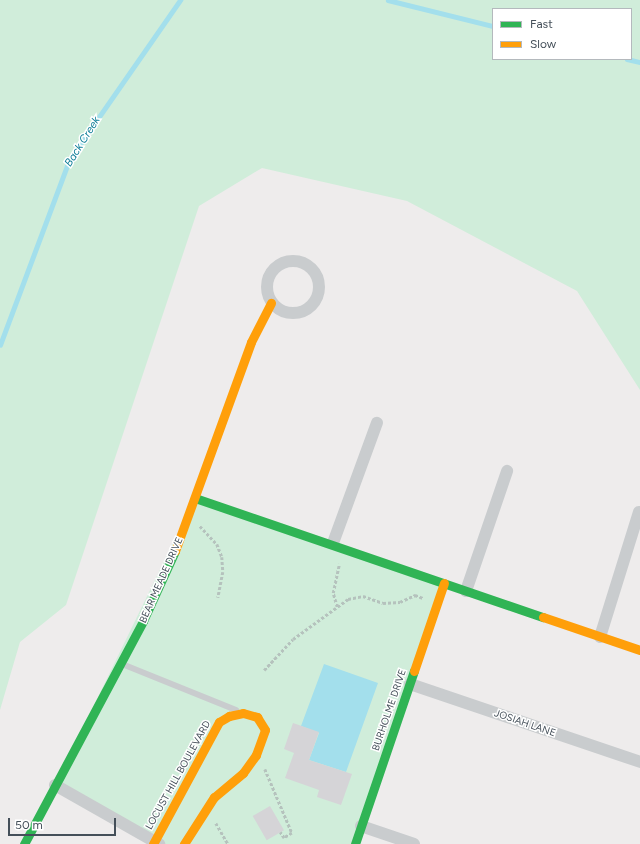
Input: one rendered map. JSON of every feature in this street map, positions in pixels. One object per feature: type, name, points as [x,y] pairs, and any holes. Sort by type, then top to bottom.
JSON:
[{"type":"street","points":[[285,261],[299,261],[315,272],[319,283],[319,292],[312,305],[304,311],[288,313],[271,303],[266,286],[268,277],[276,266],[285,261]]},
{"type":"street","name":"BEAR MEADE DRIVE","points":[[24,844],[120,663],[173,557],[251,342],[271,303]]},
{"type":"street","points":[[333,543],[377,423]]},
{"type":"street","points":[[466,591],[507,471]]},
{"type":"street","points":[[195,498],[333,543],[466,591],[640,650]]},
{"type":"street","points":[[600,637],[638,512]]},
{"type":"street","name":"BURHOLME DRIVE","points":[[355,844],[444,583]]},
{"type":"street","name":"JOSIAH LANE","points":[[410,684],[640,762]]},
{"type":"street","points":[[184,844],[214,797],[243,773],[256,755],[265,730],[256,717],[243,713]]},
{"type":"street","name":"LOCUST HILL BOULEVARD","points":[[156,843],[219,722],[229,716],[243,713]]},
{"type":"street","points":[[55,785],[156,843]]},
{"type":"street","points":[[361,826],[414,844]]},
{"type":"lane","points":[[120,663],[243,713]]},
{"type":"path","points":[[199,526],[216,544],[222,556],[223,572],[218,598]]},
{"type":"path","points":[[337,607],[333,593],[339,564]]},
{"type":"path","points":[[264,670],[293,639],[348,599],[363,596],[383,603],[400,602],[416,595],[424,599]]},
{"type":"path","points":[[263,765],[292,833],[284,838],[280,832]]},
{"type":"path","points":[[212,818],[228,844]]},
{"type":"green space","points":[[0,0],[640,0],[640,390],[577,291],[407,201],[262,168],[199,206],[66,605],[20,642],[0,710]]},
{"type":"green space","points":[[195,498],[444,583],[355,844],[159,844],[55,785]]},
{"type":"water","points":[[324,664],[378,683],[346,772],[309,760],[319,733],[301,726]]},
{"type":"building","points":[[293,723],[319,732],[309,760],[352,774],[341,805],[317,797],[319,790],[285,778],[294,753],[284,749]]},
{"type":"building","points":[[270,806],[284,830],[267,840],[253,816]]},
{"type":"waterway","name":"Back Creek","points":[[0,345],[69,160],[180,0]]},
{"type":"waterway","name":"Back Creek","points":[[388,0],[492,26]]},
{"type":"waterway","name":"Back Creek","points":[[631,60],[640,62]]},
{"type":"traffic: fast","points":[[195,498],[543,617]]},
{"type":"traffic: fast","points":[[24,844],[143,621],[175,551]]},
{"type":"traffic: fast","points":[[355,844],[414,671]]},
{"type":"traffic: slow","points":[[175,551],[251,342],[271,303]]},
{"type":"traffic: slow","points":[[414,671],[444,583]]},
{"type":"traffic: slow","points":[[543,617],[640,650]]},
{"type":"traffic: slow","points":[[153,844],[219,722],[229,716],[243,713],[257,717],[265,730],[256,755],[243,773],[214,797],[184,844]]}]
